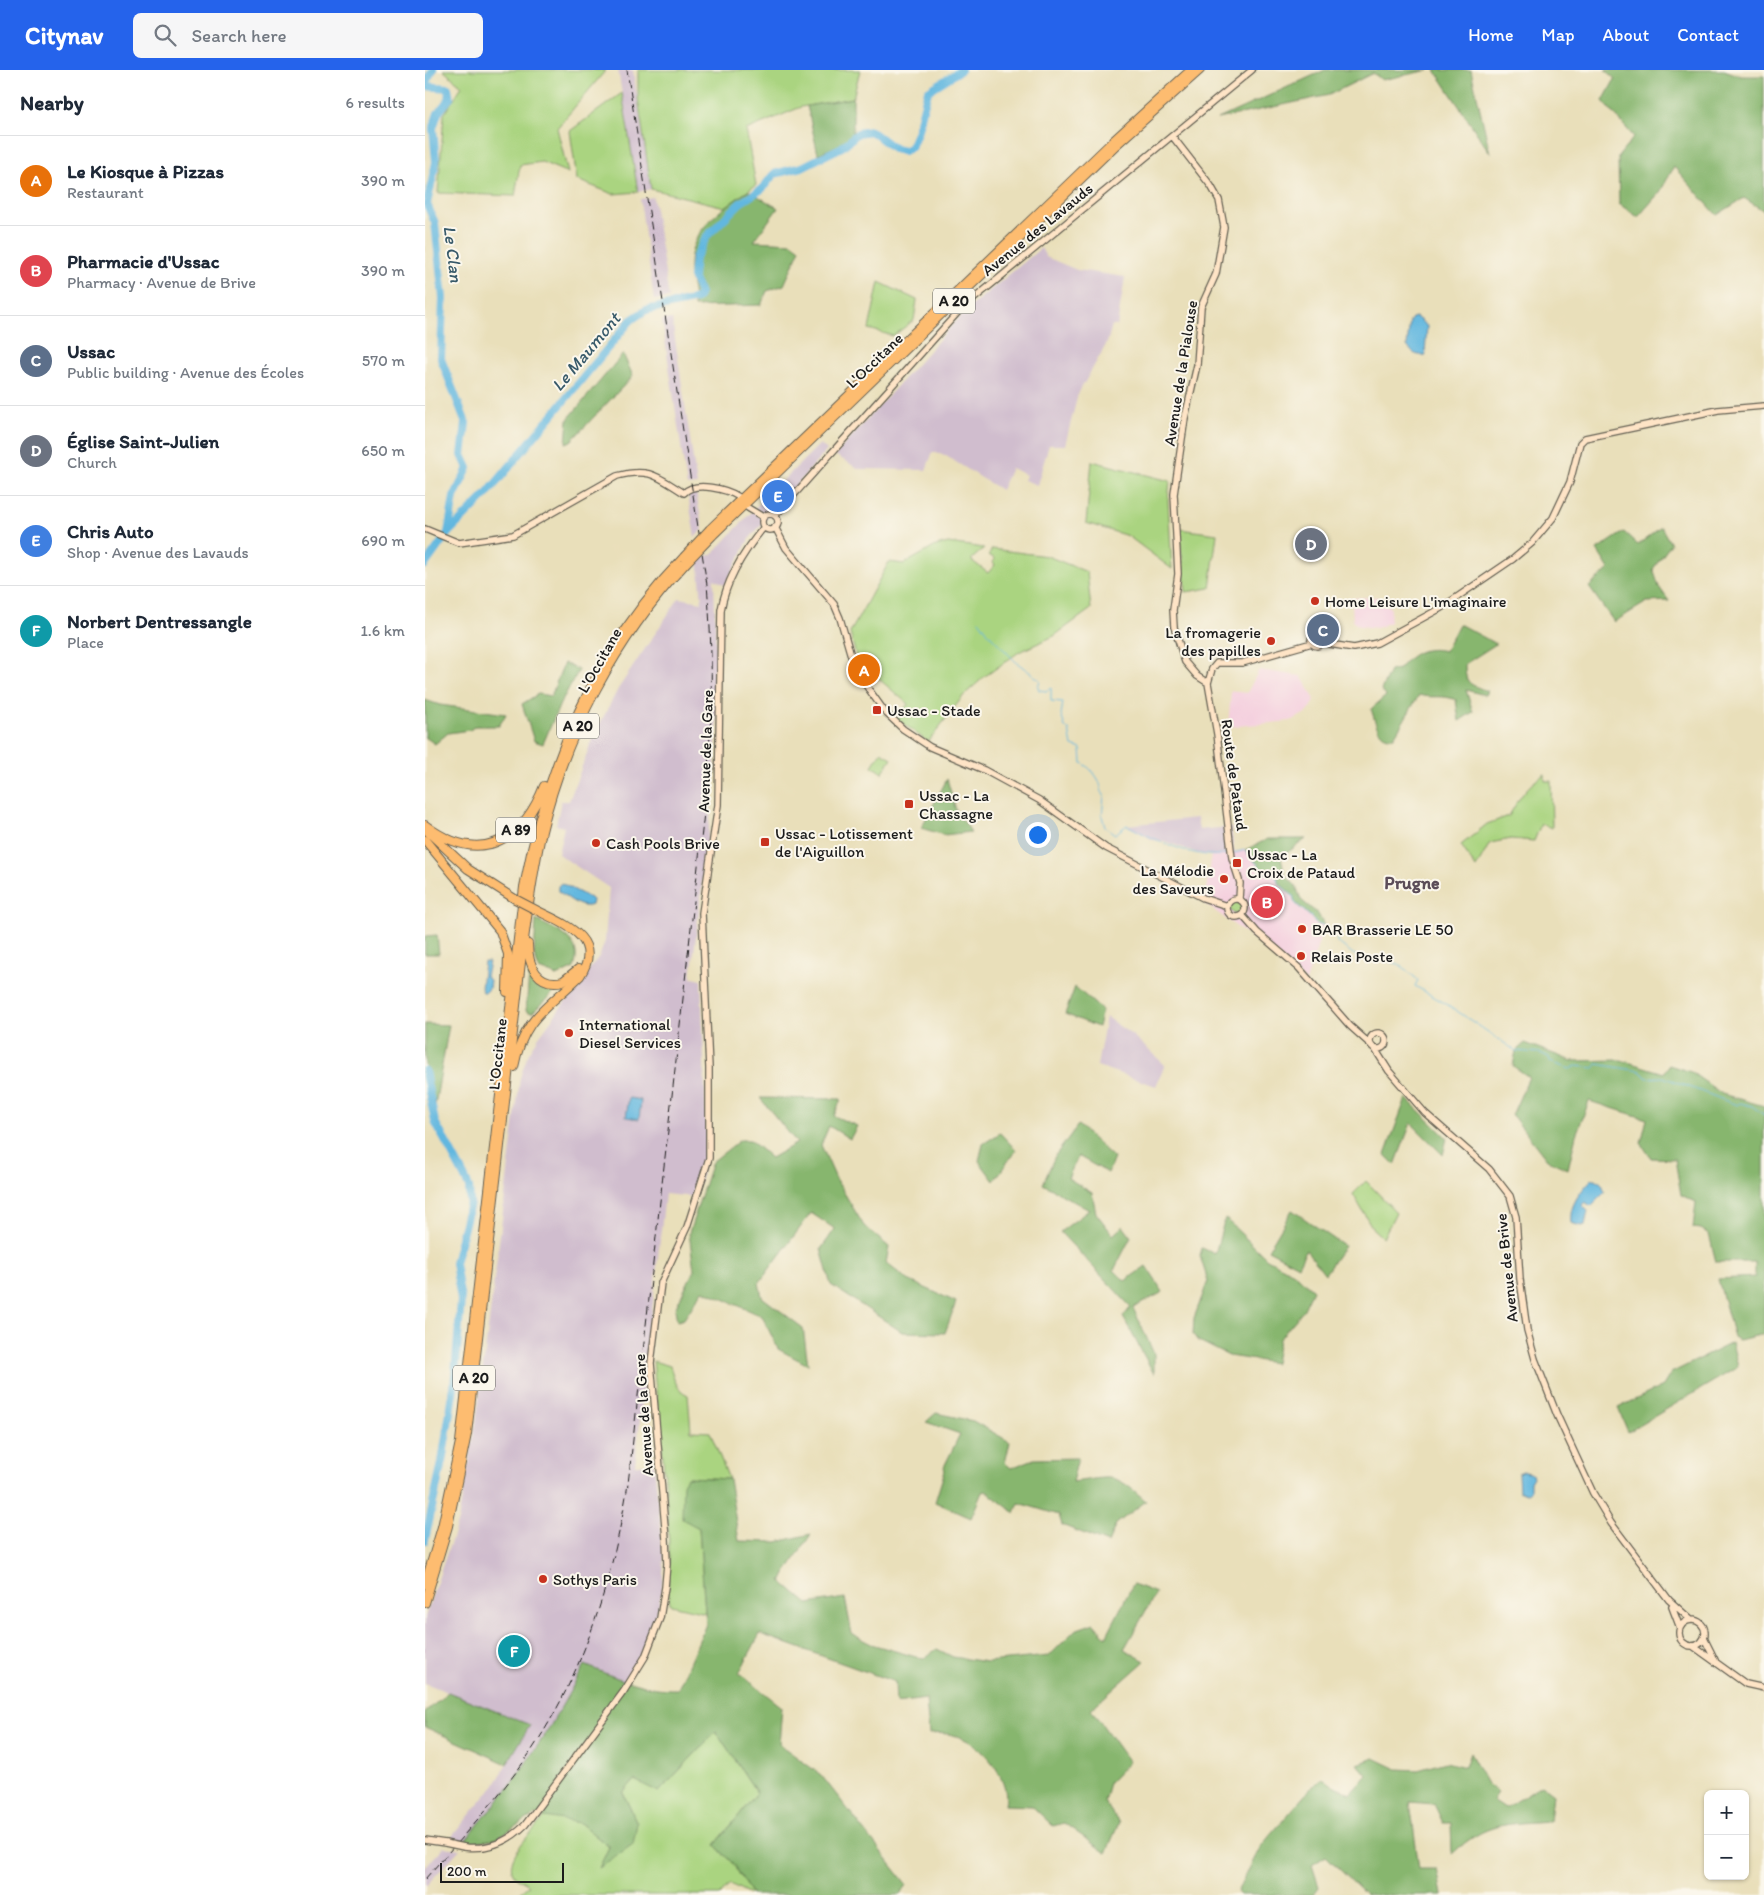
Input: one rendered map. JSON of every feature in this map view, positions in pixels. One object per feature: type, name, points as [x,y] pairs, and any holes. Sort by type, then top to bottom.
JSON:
[{"type":"highway","name":"L'Occitane","points":[[425,1584],[446,1510],[459,1442],[524,887],[542,806],[559,755],[583,701],[618,640],[658,585],[1113,141],[1191,70]]},
{"type":"highway","name":"L'Occitane","points":[[711,533],[1116,145],[1200,70]]},
{"type":"highway","name":"L'Occitane","points":[[425,1604],[448,1526],[467,1434],[527,914],[542,831],[558,777],[577,729],[598,685],[622,644],[684,560]]},
{"type":"highway","name":"A 89","points":[[432,841],[451,841],[470,845],[491,843],[509,835],[525,822],[532,812],[559,755]]},
{"type":"highway","points":[[425,824],[432,841]]},
{"type":"highway","points":[[425,829],[432,841],[493,920],[505,941],[509,963],[505,1057]]},
{"type":"highway","points":[[425,836],[459,868],[515,902],[575,931],[584,942],[587,958],[585,967],[579,976],[542,1009],[528,1027],[517,1052],[506,1102]]},
{"type":"highway","points":[[527,914],[527,946],[533,969],[538,976],[547,981],[563,981],[577,972],[581,964],[581,947],[575,936],[540,914]]},
{"type":"street","name":"Avenue des Lavauds","points":[[775,516],[959,311],[1173,137],[1252,70]]},
{"type":"street","name":"Avenue de la Pialouse","points":[[1173,137],[1211,186],[1219,200],[1224,227],[1216,274],[1201,307],[1197,365],[1185,418],[1174,507],[1178,574],[1173,619],[1181,652],[1191,669],[1208,683]]},
{"type":"street","points":[[1208,683],[1212,669],[1217,663],[1242,663],[1312,643],[1317,646],[1323,643],[1331,646],[1354,648],[1377,643],[1441,608],[1513,559],[1532,543],[1553,518],[1570,482],[1580,443],[1585,438],[1717,410],[1764,406]]},
{"type":"street","points":[[425,530],[437,533],[452,541],[465,543],[513,535],[617,476],[629,472],[655,474],[684,493],[693,488],[716,488],[727,490],[739,497]]},
{"type":"street","points":[[748,508],[763,517]]},
{"type":"street","points":[[763,517],[768,514],[775,516],[777,520],[775,527],[786,548],[834,604],[851,656],[865,684],[889,716],[903,729],[930,747],[984,770],[1039,800],[1106,848],[1203,898],[1227,906],[1231,915],[1241,915],[1245,905],[1239,899],[1230,901],[1227,906]]},
{"type":"street","points":[[763,517],[762,523],[764,528],[771,530],[775,527]]},
{"type":"street","name":"Avenue de la Gare","points":[[427,1839],[464,1846],[484,1847],[511,1838],[525,1825],[624,1690],[645,1657],[660,1618],[667,1564],[651,1363],[661,1283],[687,1227],[709,1158],[709,1068],[702,922],[718,805],[721,610],[723,598],[743,556],[764,528]]},
{"type":"street","points":[[1312,643],[1312,638],[1317,634],[1323,638],[1323,643]]},
{"type":"street","name":"Route de Pataud","points":[[1208,683],[1231,853],[1239,883],[1239,899]]},
{"type":"street","name":"Avenue de Brive","points":[[1241,915],[1257,932],[1304,973],[1358,1033],[1373,1046],[1386,1066],[1425,1113],[1494,1174],[1510,1196],[1516,1217],[1525,1316],[1535,1360],[1583,1471],[1603,1510],[1669,1600]]},
{"type":"street","points":[[1358,1033],[1381,1033],[1385,1036],[1387,1041],[1385,1046],[1386,1066]]},
{"type":"street","points":[[1373,1034],[1373,1046],[1385,1046]]},
{"type":"street","points":[[1669,1600],[1691,1620],[1703,1626],[1704,1638],[1715,1660]]},
{"type":"street","points":[[1669,1600],[1678,1619],[1679,1634],[1682,1642],[1693,1646],[1715,1660],[1746,1684],[1764,1688]]},
{"type":"street","points":[[1679,1628],[1682,1624],[1691,1620]]},
{"type":"street","points":[[1693,1646],[1704,1638]]},
{"type":"shaded area","points":[[618,70],[633,70],[651,189],[638,192]]},
{"type":"shaded area","points":[[653,197],[669,298],[654,300],[640,199]]},
{"type":"shaded area","points":[[1041,248],[1046,257],[1077,270],[1125,277],[1117,326],[1112,325],[1107,343],[1078,394],[1065,445],[1049,445],[1037,485],[1024,480],[1026,475],[1011,468],[1001,490],[946,456],[933,452],[926,470],[859,469],[835,455],[964,312]]},
{"type":"shaded area","points":[[672,319],[697,485],[687,486],[662,320]]},
{"type":"shaded area","points":[[820,444],[827,450],[749,539],[725,585],[714,579],[717,689],[716,747],[712,802],[691,978],[701,979],[707,1144],[702,1175],[694,1197],[665,1194],[635,1465],[654,1464],[664,1556],[662,1591],[655,1621],[644,1651],[625,1681],[585,1665],[547,1732],[510,1786],[463,1843],[449,1840],[496,1783],[530,1725],[425,1683],[425,1617],[458,1521],[476,1423],[520,1078],[527,1057],[538,1038],[600,955],[605,941],[609,888],[558,854],[564,827],[556,825],[561,801],[569,801],[593,737],[618,689],[679,598],[702,602],[698,557],[712,555],[758,505]]},
{"type":"shaded area","points":[[696,492],[703,530],[695,537],[688,495]]},
{"type":"shaded area","points":[[1378,597],[1391,609],[1390,622],[1377,628],[1360,626],[1353,622],[1352,598]]},
{"type":"shaded area","points":[[1259,670],[1301,676],[1314,698],[1312,707],[1306,713],[1290,721],[1228,727],[1231,691],[1247,693]]},
{"type":"shaded area","points":[[1197,818],[1199,830],[1231,827],[1234,852],[1211,856],[1198,853],[1164,841],[1153,840],[1127,825]]},
{"type":"shaded area","points":[[1245,850],[1265,873],[1277,877],[1278,883],[1293,896],[1295,903],[1316,924],[1324,926],[1306,982],[1283,960],[1204,903],[1211,856]]},
{"type":"shaded area","points":[[1106,1017],[1132,1035],[1165,1065],[1156,1086],[1097,1066]]},
{"type":"shaded area","points":[[444,1847],[460,1849],[425,1887],[425,1867]]},
{"type":"green space","points":[[443,70],[606,70],[557,128],[568,173],[542,162],[520,165],[515,196],[438,193],[444,114],[462,86]]},
{"type":"green space","points":[[638,70],[860,70],[853,98],[801,107],[746,130],[756,185],[725,207],[651,189],[638,98]]},
{"type":"green space","points":[[1325,70],[1429,70],[1382,80],[1373,73],[1329,95],[1218,119]]},
{"type":"green space","points":[[1435,70],[1471,70],[1490,153]]},
{"type":"green space","points":[[1605,70],[1724,70],[1741,76],[1764,76],[1764,211],[1744,198],[1717,215],[1674,167],[1660,192],[1638,217],[1619,204],[1618,157],[1634,137],[1603,101],[1615,79]]},
{"type":"green space","points":[[622,93],[638,192],[613,194],[577,180],[570,131]]},
{"type":"green space","points":[[853,98],[853,134],[839,145],[818,154],[807,106]]},
{"type":"green space","points":[[749,191],[778,208],[754,241],[792,243],[800,249],[784,285],[767,291],[761,305],[694,307],[690,264],[696,240],[702,230],[719,212]]},
{"type":"green space","points":[[879,282],[917,300],[914,320],[893,336],[869,329]]},
{"type":"green space","points":[[623,354],[633,376],[571,441],[566,443],[568,419]]},
{"type":"green space","points":[[1092,461],[1170,481],[1168,500],[1172,569],[1128,536],[1086,523]]},
{"type":"green space","points":[[1661,527],[1671,544],[1653,569],[1659,587],[1669,601],[1647,602],[1614,622],[1589,587],[1609,569],[1597,550],[1624,532],[1638,545]]},
{"type":"green space","points":[[1179,529],[1217,534],[1210,588],[1186,592]]},
{"type":"green space","points":[[948,543],[984,548],[971,560],[988,573],[995,565],[993,562],[995,559],[989,555],[992,549],[1047,556],[1087,572],[1091,609],[1054,636],[1019,652],[984,677],[964,695],[928,742],[897,719],[908,704],[857,660],[850,633],[889,562],[904,564],[936,546]]},
{"type":"green space","points":[[1459,624],[1496,644],[1465,664],[1467,679],[1472,685],[1487,691],[1485,695],[1466,690],[1473,712],[1459,721],[1456,700],[1447,697],[1419,695],[1394,737],[1384,735],[1378,729],[1371,709],[1386,696],[1381,690],[1390,671],[1399,669],[1419,652],[1431,649],[1445,651]]},
{"type":"green space","points":[[564,663],[579,670],[560,704],[543,744],[534,741],[522,704],[538,694],[551,696]]},
{"type":"green space","points":[[425,700],[440,705],[506,714],[499,726],[475,726],[470,730],[448,733],[435,744],[425,737]]},
{"type":"green space","points":[[881,752],[892,758],[882,773],[872,766]]},
{"type":"green space","points":[[1545,774],[1545,781],[1551,781],[1552,828],[1541,824],[1534,841],[1511,839],[1490,843],[1476,868],[1461,845],[1487,824],[1509,816],[1524,792]]},
{"type":"green space","points":[[947,779],[956,810],[971,832],[944,835],[921,828]]},
{"type":"green space","points":[[1268,839],[1306,839],[1281,857],[1285,875],[1296,886],[1301,900],[1318,914],[1324,926],[1316,924],[1295,903],[1293,896],[1278,883],[1277,877],[1265,873],[1245,850]]},
{"type":"green space","points":[[1234,902],[1238,902],[1242,908],[1238,914],[1234,914],[1230,910],[1230,906]]},
{"type":"green space","points":[[536,920],[567,937],[572,943],[576,958],[574,968],[557,976],[539,969],[534,955]]},
{"type":"green space","points":[[437,935],[439,954],[425,954],[425,936]]},
{"type":"green space","points":[[529,973],[533,979],[555,991],[532,1013],[526,1011]]},
{"type":"green space","points":[[1075,987],[1102,1010],[1098,1027],[1065,1014]]},
{"type":"green space","points":[[425,1024],[449,1025],[434,1111],[425,1075]]},
{"type":"green space","points":[[1525,1043],[1572,1061],[1621,1060],[1664,1073],[1669,1065],[1691,1072],[1722,1094],[1764,1106],[1764,1334],[1739,1340],[1734,1337],[1718,1279],[1755,1277],[1755,1262],[1716,1262],[1709,1234],[1701,1229],[1693,1228],[1696,1202],[1681,1195],[1675,1159],[1651,1158],[1641,1143],[1647,1119],[1589,1101],[1576,1135],[1568,1169],[1547,1160],[1512,1115],[1529,1077],[1513,1066],[1516,1051]]},
{"type":"green space","points":[[760,1098],[841,1099],[834,1116],[857,1126],[850,1139],[829,1126],[821,1145],[837,1181],[864,1226],[889,1247],[886,1263],[908,1280],[956,1302],[945,1333],[902,1332],[831,1285],[821,1249],[835,1229],[811,1213],[759,1283],[762,1297],[803,1328],[808,1365],[778,1349],[762,1316],[703,1290],[684,1319],[677,1321],[675,1309],[694,1270],[689,1233],[712,1162],[740,1140],[750,1140],[771,1158],[797,1143]]},
{"type":"green space","points":[[1406,1098],[1447,1138],[1443,1155],[1411,1123],[1395,1165],[1385,1155]]},
{"type":"green space","points":[[1078,1125],[1114,1158],[1108,1173],[1078,1156],[1068,1178],[1092,1193],[1096,1213],[1113,1235],[1123,1226],[1131,1237],[1114,1270],[1125,1281],[1146,1266],[1163,1292],[1133,1308],[1154,1354],[1154,1374],[1123,1317],[1131,1307],[1060,1232],[1089,1210],[1043,1184],[1055,1156]]},
{"type":"green space","points":[[1000,1133],[1016,1150],[994,1181],[979,1161],[983,1144]]},
{"type":"green space","points":[[1366,1181],[1396,1212],[1383,1238],[1373,1229],[1353,1194]]},
{"type":"green space","points":[[1292,1210],[1344,1246],[1325,1274],[1306,1250],[1298,1266],[1268,1250]]},
{"type":"green space","points":[[1225,1218],[1267,1259],[1294,1273],[1313,1290],[1303,1311],[1279,1339],[1275,1363],[1229,1356],[1197,1340],[1193,1334],[1194,1318],[1208,1281],[1200,1256],[1202,1248],[1215,1254]]},
{"type":"green space","points":[[1732,1343],[1738,1367],[1628,1432],[1618,1408],[1663,1386],[1671,1373]]},
{"type":"green space","points":[[653,1361],[670,1366],[678,1387],[688,1395],[691,1431],[710,1432],[729,1479],[687,1477],[699,1527],[705,1613],[671,1605],[670,1601],[668,1586],[669,1545],[663,1453]]},
{"type":"green space","points":[[936,1413],[973,1421],[1010,1442],[1005,1463],[1011,1468],[1034,1459],[1078,1458],[1072,1482],[1112,1478],[1119,1480],[1146,1501],[1116,1524],[1108,1543],[1062,1525],[1059,1515],[1019,1503],[1015,1513],[986,1491],[982,1492],[971,1518],[935,1502],[945,1470],[944,1467],[960,1434],[926,1422]]},
{"type":"green space","points":[[687,1477],[729,1479],[739,1541],[777,1542],[811,1534],[781,1581],[808,1604],[845,1598],[852,1634],[871,1644],[923,1659],[937,1649],[953,1657],[987,1662],[1049,1656],[1075,1630],[1094,1623],[1106,1637],[1133,1584],[1156,1593],[1124,1649],[1145,1661],[1091,1709],[1129,1762],[1109,1783],[1104,1801],[1119,1823],[1106,1853],[1064,1823],[1053,1826],[1032,1806],[1005,1805],[1006,1796],[1000,1776],[981,1750],[964,1739],[955,1736],[929,1734],[926,1699],[896,1703],[895,1682],[760,1634],[739,1673],[782,1707],[779,1744],[821,1775],[907,1885],[900,1895],[752,1895],[734,1865],[715,1845],[757,1793],[716,1731],[659,1792],[634,1780],[623,1793],[637,1823],[633,1844],[599,1868],[609,1847],[580,1823],[534,1815],[495,1839],[463,1843],[510,1786],[547,1732],[585,1665],[619,1679],[653,1688],[678,1689],[706,1624],[699,1528],[682,1519],[683,1484]]},
{"type":"green space","points":[[448,1692],[530,1725],[507,1764],[425,1727],[425,1713]]},
{"type":"green space","points":[[716,1731],[757,1793],[715,1845],[734,1865],[752,1895],[730,1884],[720,1895],[517,1895],[529,1885],[515,1876],[512,1862],[521,1845],[545,1816],[580,1823],[609,1847],[600,1867],[637,1823],[623,1793],[634,1779],[659,1792]]},
{"type":"green space","points":[[1470,1753],[1487,1784],[1498,1792],[1493,1800],[1505,1808],[1541,1785],[1553,1794],[1550,1821],[1509,1824],[1486,1830],[1452,1854],[1451,1823],[1443,1823],[1434,1804],[1410,1802],[1419,1869],[1437,1869],[1442,1895],[1366,1895],[1326,1856],[1312,1865],[1319,1887],[1313,1895],[1240,1895],[1237,1892],[1261,1846],[1311,1788],[1322,1779],[1350,1794],[1367,1775],[1358,1764],[1374,1758],[1397,1769],[1418,1770],[1446,1762],[1465,1767]]},
{"type":"water","points":[[1416,317],[1427,326],[1425,355],[1415,354],[1407,346],[1410,321]]},
{"type":"water","points":[[561,883],[590,898],[592,900],[591,905],[583,906],[558,891],[558,886]]},
{"type":"water","points":[[484,962],[489,962],[486,977],[490,980],[489,989],[486,992],[483,992],[481,988]]},
{"type":"water","points":[[629,1098],[641,1100],[639,1119],[626,1117]]},
{"type":"water","points":[[1592,1179],[1596,1179],[1602,1184],[1605,1192],[1591,1206],[1585,1202],[1582,1205],[1588,1211],[1585,1225],[1581,1226],[1571,1223],[1574,1205]]},
{"type":"water","points":[[1523,1471],[1532,1474],[1533,1477],[1530,1482],[1530,1491],[1526,1494],[1519,1491],[1518,1473]]},
{"type":"waterway","name":"Le Clan","points":[[425,83],[433,70]]},
{"type":"waterway","name":"Le Maumont","points":[[425,565],[448,533],[486,495],[631,320],[646,310],[697,299],[700,293],[693,277],[695,258],[707,236],[740,203],[762,189],[774,174],[802,167],[842,147],[858,133],[871,131],[895,149],[904,151],[911,147],[917,133],[928,91],[961,70]]},
{"type":"waterway","name":"Le Clan","points":[[425,86],[448,88],[450,98],[438,113],[433,128],[436,162],[427,204],[435,223],[443,298],[441,359],[466,423],[462,455],[468,468],[454,497],[448,533]]},
{"type":"waterway","points":[[979,620],[989,634],[1016,662],[1040,680],[1039,690],[1046,691],[1051,688],[1051,701],[1063,702],[1061,715],[1065,727],[1069,730],[1072,746],[1081,749],[1082,763],[1090,769],[1101,786],[1104,795],[1102,816],[1105,827],[1115,834],[1127,825],[1168,844],[1191,852],[1216,855],[1230,853]]},
{"type":"waterway","points":[[1234,853],[1245,850],[1265,873],[1277,877],[1278,883],[1293,896],[1295,903],[1316,924],[1324,926],[1337,937],[1337,942],[1353,954],[1365,960],[1372,958],[1399,964],[1418,980],[1415,986],[1448,1005],[1516,1051],[1540,1053],[1549,1057],[1550,1062],[1570,1069],[1576,1066],[1594,1068],[1597,1064],[1640,1071],[1647,1078],[1663,1077],[1737,1105],[1740,1103],[1752,1106],[1764,1115]]},
{"type":"waterway","name":"Le Maumont","points":[[425,1071],[435,1122],[469,1187],[470,1203],[455,1263],[461,1300],[454,1387],[442,1462],[425,1540]]},
{"type":"railway","points":[[425,1879],[477,1821],[525,1760],[563,1696],[579,1662],[604,1593],[628,1484],[704,813],[711,699],[711,642],[707,585],[627,70]]},
{"type":"place","name":"Chris Auto","points":[[778,496]]},
{"type":"place","name":"Église Saint-Julien","points":[[1311,544]]},
{"type":"place","name":"Home Leisure L'imaginaire","points":[[1315,601]]},
{"type":"place","name":"Ussac","points":[[1323,630]]},
{"type":"place","name":"La fromagerie des papilles","points":[[1271,641]]},
{"type":"place","name":"Le Kiosque à Pizzas","points":[[864,670]]},
{"type":"place","name":"Ussac - Stade","points":[[877,710]]},
{"type":"place","name":"Ussac - La Chassagne","points":[[909,804]]},
{"type":"place","name":"Ussac - Lotissement de l'Aiguillon","points":[[765,842]]},
{"type":"place","name":"Cash Pools Brive","points":[[596,843]]},
{"type":"place","name":"Ussac - La Croix de Pataud","points":[[1237,863]]},
{"type":"place","name":"La Mélodie des Saveurs","points":[[1224,879]]},
{"type":"place","name":"Pharmacie d'Ussac","points":[[1267,902]]},
{"type":"place","name":"BAR Brasserie LE 50","points":[[1302,929]]},
{"type":"place","name":"Relais Poste","points":[[1301,956]]},
{"type":"place","name":"International Diesel Services","points":[[569,1033]]},
{"type":"place","name":"Sothys Paris","points":[[543,1579]]},
{"type":"place","name":"Norbert Dentressangle","points":[[514,1651]]},
{"type":"district","name":"Prugne","points":[[1412,883]]}]
